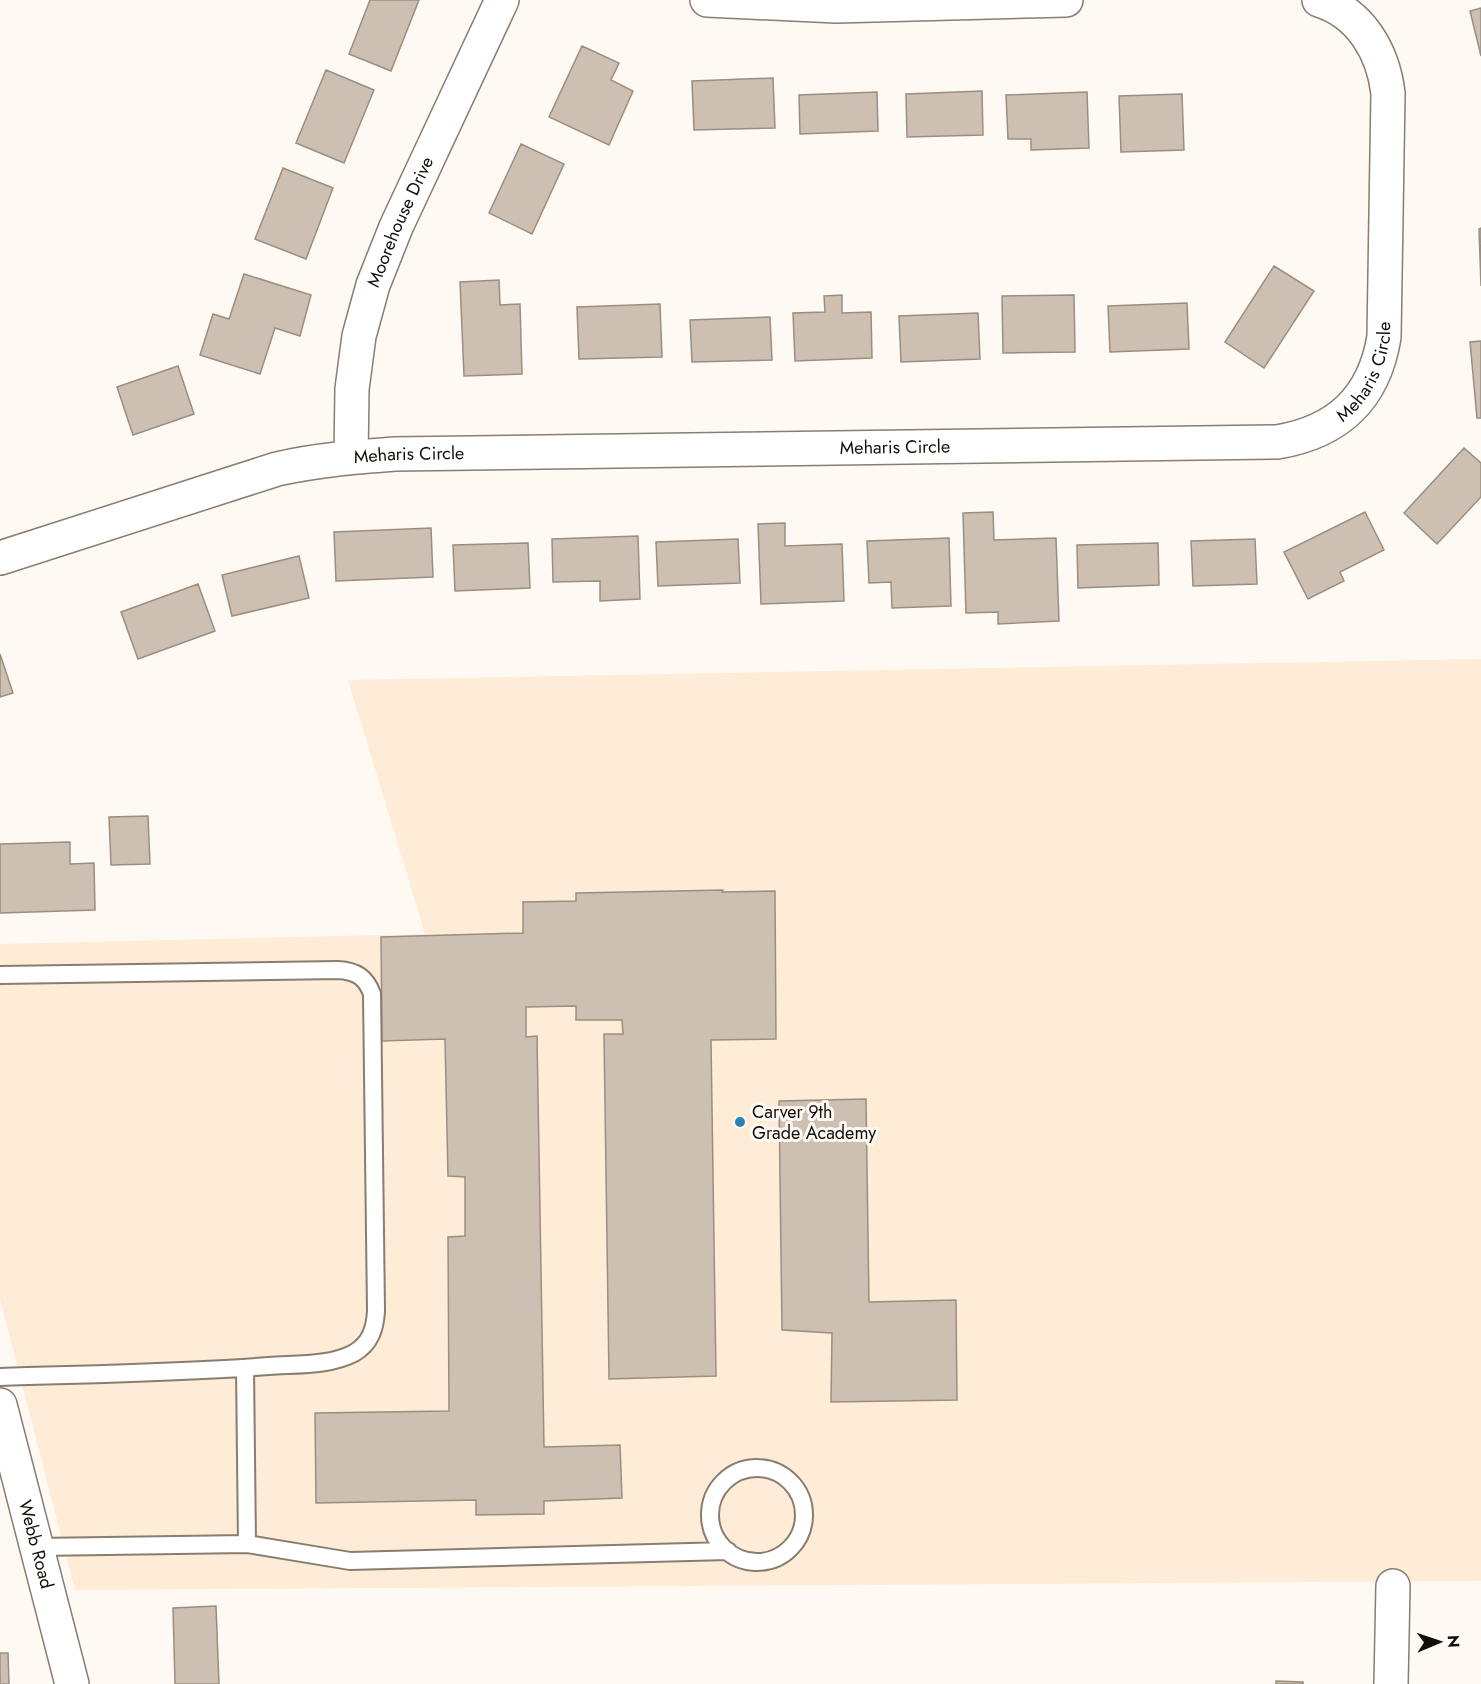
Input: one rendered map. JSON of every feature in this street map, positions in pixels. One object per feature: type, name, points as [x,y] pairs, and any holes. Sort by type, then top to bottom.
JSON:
[{"type":"street","name":"Moorehouse Drive","points":[[351,457],[352,389],[359,336],[373,285],[396,227],[502,0]]},
{"type":"street","points":[[707,0],[836,6],[1066,0]]},
{"type":"street","name":"Meharis Circle","points":[[0,558],[278,470],[315,461],[351,457],[407,454],[1277,441],[1298,438],[1317,431],[1335,421],[1364,393],[1381,357],[1384,338],[1388,93],[1383,64],[1370,38],[1342,11],[1319,0]]},
{"type":"street","name":"Webb Road","points":[[0,1406],[72,1684]]},
{"type":"street","points":[[1391,1684],[1393,1586]]},
{"type":"lane","points":[[0,975],[338,970],[349,971],[361,976],[368,983],[372,994],[376,1311],[372,1336],[354,1353],[330,1361],[245,1368],[0,1377]]},
{"type":"lane","points":[[245,1368],[248,1544]]},
{"type":"lane","points":[[36,1547],[248,1544],[350,1561],[728,1551],[741,1559],[756,1562],[771,1560],[784,1553],[795,1543],[802,1529],[804,1514],[801,1499],[794,1485],[782,1474],[767,1469],[751,1468],[736,1473],[723,1483],[714,1496],[710,1511],[712,1526],[718,1540],[728,1551]]},
{"type":"shaded area","name":"Carver 9th Grade Academy","points":[[1481,659],[1481,1581],[75,1590],[0,1299],[0,944],[425,934],[348,680]]},
{"type":"building","points":[[370,0],[419,0],[391,71],[349,54]]},
{"type":"building","points":[[1481,8],[1481,56],[1470,11]]},
{"type":"building","points":[[582,46],[619,63],[611,80],[633,91],[609,145],[549,117]]},
{"type":"building","points":[[326,70],[374,90],[344,163],[296,143]]},
{"type":"building","points":[[773,78],[775,128],[694,130],[692,81]]},
{"type":"building","points":[[982,91],[983,135],[907,137],[906,94]]},
{"type":"building","points":[[877,92],[878,131],[800,134],[799,95]]},
{"type":"building","points":[[1087,92],[1089,148],[1031,150],[1031,139],[1008,139],[1006,95]]},
{"type":"building","points":[[1182,94],[1184,150],[1121,152],[1119,96]]},
{"type":"building","points":[[521,144],[564,164],[532,234],[489,213]]},
{"type":"building","points":[[283,168],[333,188],[306,259],[255,239]]},
{"type":"building","points":[[1481,228],[1481,286],[1479,229]]},
{"type":"building","points":[[1274,266],[1314,291],[1264,368],[1225,342]]},
{"type":"building","points":[[244,274],[311,295],[300,336],[275,328],[260,374],[200,355],[213,314],[229,319]]},
{"type":"building","points":[[499,280],[500,305],[520,304],[522,374],[464,376],[460,282]]},
{"type":"building","points":[[842,295],[842,313],[871,312],[872,358],[795,361],[793,313],[825,312],[824,296]]},
{"type":"building","points":[[1074,295],[1075,352],[1003,353],[1002,296]]},
{"type":"building","points":[[1187,303],[1189,349],[1110,352],[1108,306]]},
{"type":"building","points":[[660,304],[662,357],[579,359],[577,307]]},
{"type":"building","points":[[978,313],[980,359],[901,362],[899,316]]},
{"type":"building","points":[[770,317],[772,360],[692,362],[690,320]]},
{"type":"building","points":[[1481,341],[1481,418],[1477,418],[1470,342]]},
{"type":"building","points":[[178,366],[194,414],[133,435],[117,387]]},
{"type":"building","points":[[1464,448],[1481,463],[1481,497],[1437,544],[1404,513]]},
{"type":"building","points":[[993,512],[994,540],[1056,538],[1059,621],[998,624],[998,612],[966,613],[963,513]]},
{"type":"building","points":[[1365,512],[1384,550],[1340,572],[1344,581],[1308,599],[1284,552]]},
{"type":"building","points":[[785,523],[785,546],[842,544],[844,601],[761,604],[758,524]]},
{"type":"building","points":[[431,528],[433,577],[336,581],[334,532]]},
{"type":"building","points":[[638,536],[640,599],[600,601],[600,581],[553,582],[552,539]]},
{"type":"building","points":[[949,538],[951,606],[892,608],[891,582],[869,583],[867,541]]},
{"type":"building","points":[[738,539],[740,583],[658,586],[656,542]]},
{"type":"building","points":[[1255,539],[1257,584],[1193,586],[1191,541]]},
{"type":"building","points":[[528,543],[530,588],[455,591],[453,545]]},
{"type":"building","points":[[1158,543],[1159,585],[1078,588],[1077,545]]},
{"type":"building","points":[[299,556],[309,598],[232,616],[222,575]]},
{"type":"building","points":[[198,584],[215,631],[138,659],[121,612]]},
{"type":"building","points":[[0,654],[13,693],[0,697]]},
{"type":"building","points":[[148,816],[150,864],[111,865],[109,817]]},
{"type":"building","points":[[70,842],[70,864],[94,863],[95,910],[0,913],[0,844]]},
{"type":"building","points":[[723,890],[722,892],[775,891],[776,1039],[711,1040],[716,1376],[609,1379],[604,1034],[623,1034],[622,1020],[576,1020],[576,1006],[526,1007],[526,1037],[537,1036],[544,1447],[620,1445],[622,1498],[544,1501],[544,1514],[476,1515],[476,1500],[316,1503],[315,1413],[449,1411],[448,1237],[465,1236],[465,1177],[448,1176],[445,1039],[382,1041],[381,937],[523,933],[523,902],[576,901],[576,893]]},
{"type":"building","points":[[866,1099],[869,1302],[956,1300],[957,1400],[831,1402],[832,1333],[782,1330],[779,1101]]},
{"type":"building","points":[[216,1606],[219,1684],[175,1684],[173,1608]]},
{"type":"building","points":[[0,1653],[8,1653],[9,1684],[0,1684]]},
{"type":"building","points":[[1276,1681],[1303,1682],[1303,1684],[1276,1684]]},
{"type":"place","name":"Carver 9th Grade Academy","points":[[740,1122]]}]
